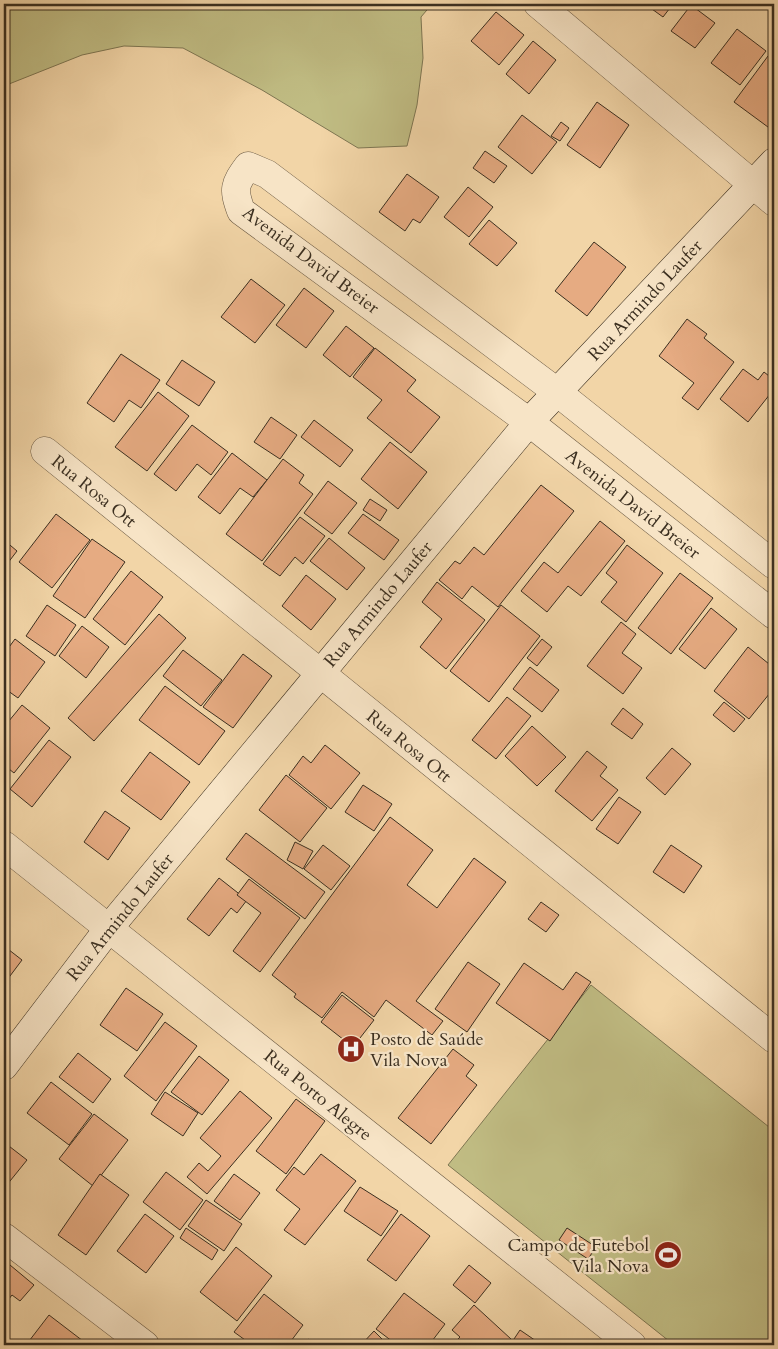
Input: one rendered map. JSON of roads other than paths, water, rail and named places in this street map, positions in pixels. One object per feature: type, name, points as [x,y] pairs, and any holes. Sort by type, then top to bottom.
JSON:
[{"type":"street","points":[[538,4],[774,202]]},
{"type":"street","name":"Rua Armindo Laufer","points":[[4,1066],[109,928],[529,422],[774,162]]},
{"type":"street","name":"Avenida David Breier","points":[[774,565],[556,392],[267,174],[248,166],[238,180],[235,195],[241,211],[529,422],[774,615]]},
{"type":"street","name":"Rua Rosa Ott","points":[[45,451],[774,1039]]},
{"type":"street","name":"Rua Porto Alegre","points":[[4,845],[632,1345]]},
{"type":"street","points":[[4,1237],[145,1345]]},
{"type":"place","name":"Posto de Saúde Vila Nova","points":[[351,1049]]},
{"type":"place","name":"Campo de Futebol Vila Nova","points":[[668,1255]]}]
